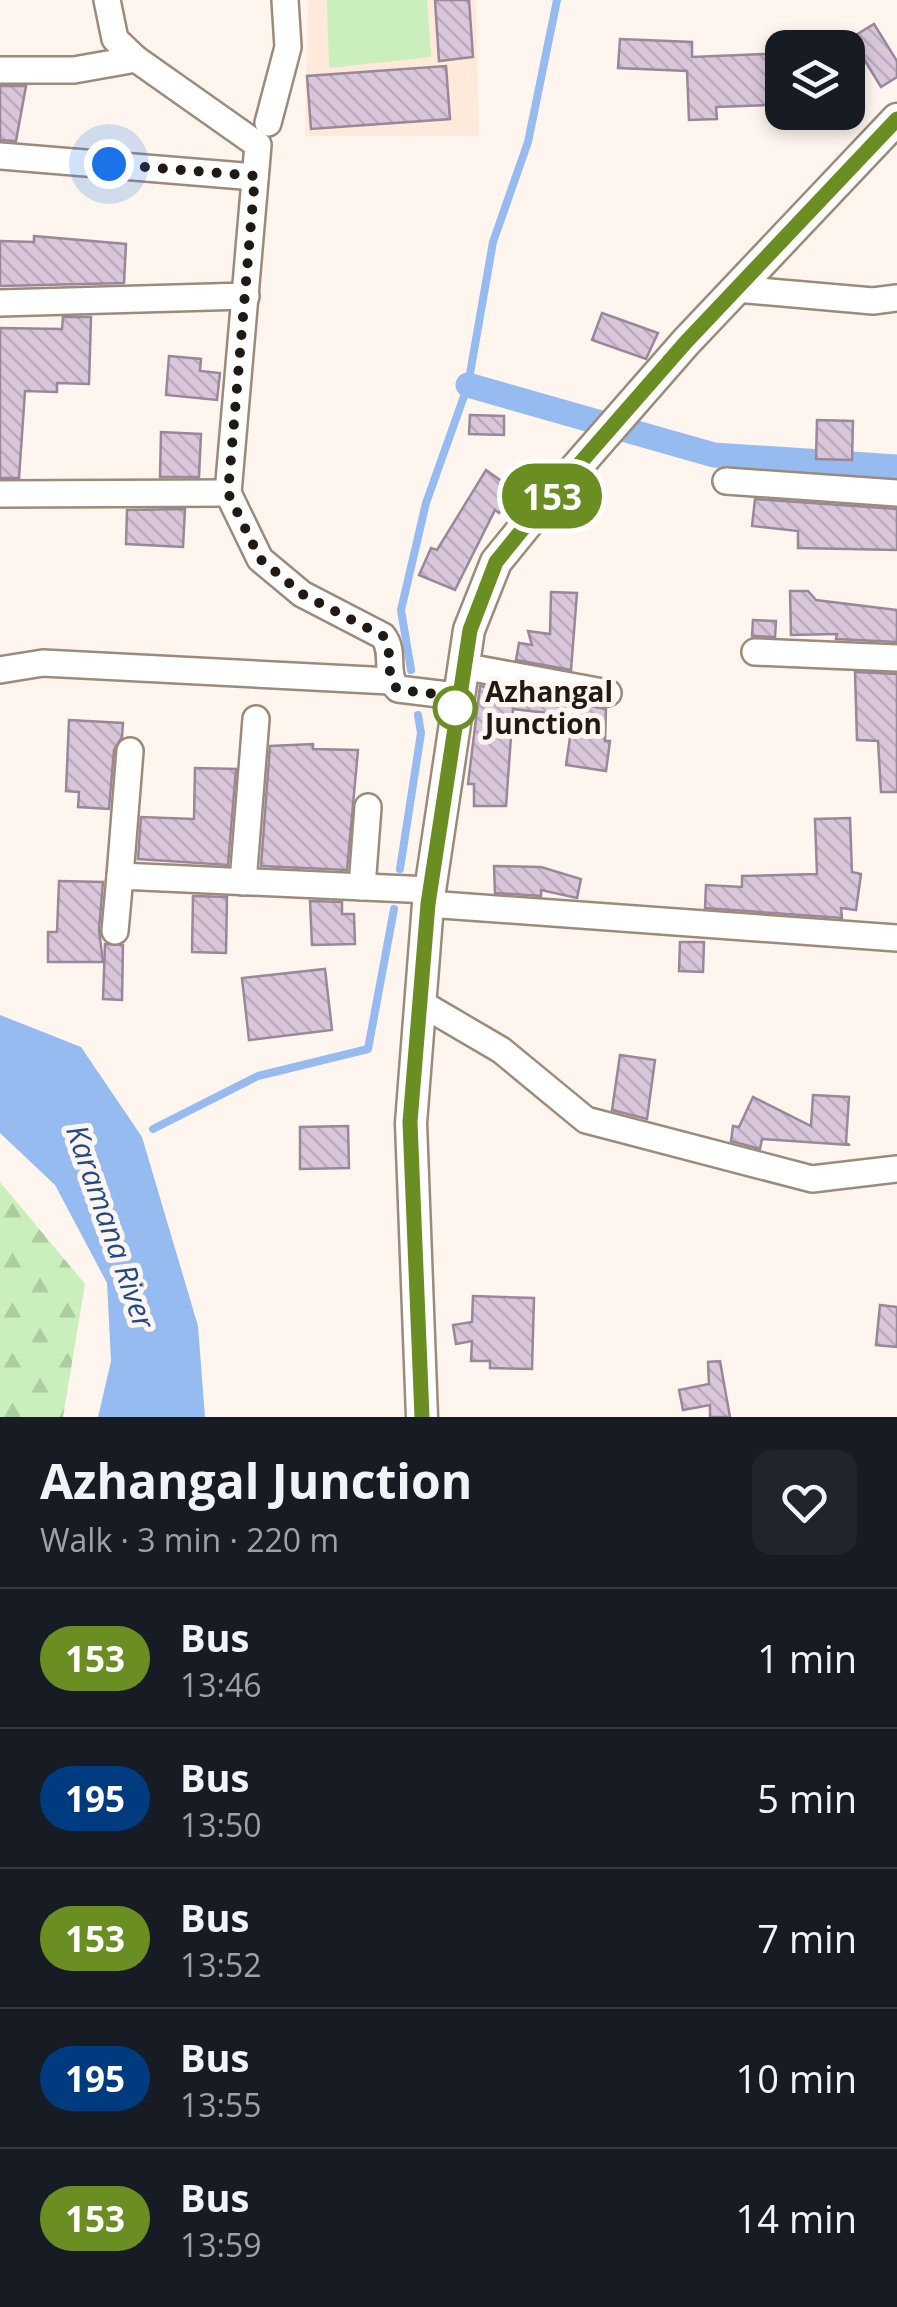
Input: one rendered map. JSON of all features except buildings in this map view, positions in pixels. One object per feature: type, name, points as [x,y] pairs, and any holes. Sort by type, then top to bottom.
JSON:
[{"type":"main road","points":[[422,1417],[410,1122],[429,897],[459,680],[470,630],[496,562],[736,289],[897,119]]},
{"type":"street","points":[[107,0],[116,40],[136,59],[258,145],[228,493],[260,559],[302,594],[383,636],[388,643],[390,681]]},
{"type":"street","points":[[268,123],[288,47],[285,0]]},
{"type":"street","points":[[0,70],[74,70],[136,59]]},
{"type":"street","points":[[0,156],[255,176]]},
{"type":"street","points":[[736,289],[873,302],[897,298]]},
{"type":"street","points":[[0,303],[246,296]]},
{"type":"street","points":[[726,482],[897,492]]},
{"type":"street","points":[[0,494],[228,493]]},
{"type":"street","points":[[755,652],[897,658]]},
{"type":"street","points":[[0,670],[43,663],[390,681],[401,691],[459,680],[608,693]]},
{"type":"street","points":[[244,882],[256,720]]},
{"type":"street","points":[[115,931],[130,751]]},
{"type":"street","points":[[362,887],[368,807]]},
{"type":"street","points":[[120,876],[362,887],[429,897],[897,938]]},
{"type":"street","points":[[420,1002],[501,1050],[586,1120],[812,1179],[897,1170]]},
{"type":"shaded area","points":[[308,0],[476,0],[479,136],[305,136]]},
{"type":"green space","points":[[327,0],[427,0],[431,57],[329,68]]},
{"type":"green space","points":[[0,1182],[85,1284],[63,1417],[0,1417]]},
{"type":"water","name":"Karamana River","points":[[0,1015],[81,1047],[142,1137],[198,1326],[205,1417],[98,1417],[111,1361],[107,1283],[55,1185],[0,1133]]},
{"type":"waterway","points":[[411,670],[401,610],[426,503],[468,385],[493,242],[528,142],[557,0]]},
{"type":"waterway","points":[[468,385],[714,455],[897,467]]},
{"type":"waterway","points":[[400,869],[421,733],[418,715]]},
{"type":"waterway","points":[[153,1129],[258,1076],[368,1049],[394,909]]},
{"type":"bus line","name":"153","points":[[422,1417],[410,1122],[428,904],[456,696],[470,630],[496,562],[526,525],[686,342],[897,119]]},
{"type":"place","name":"Azhangal Junction","points":[[455,708]]},
{"type":"route","points":[[109,164],[255,176],[228,493],[260,559],[302,594],[383,636],[388,643],[390,681],[398,690],[456,696],[455,708]]}]
